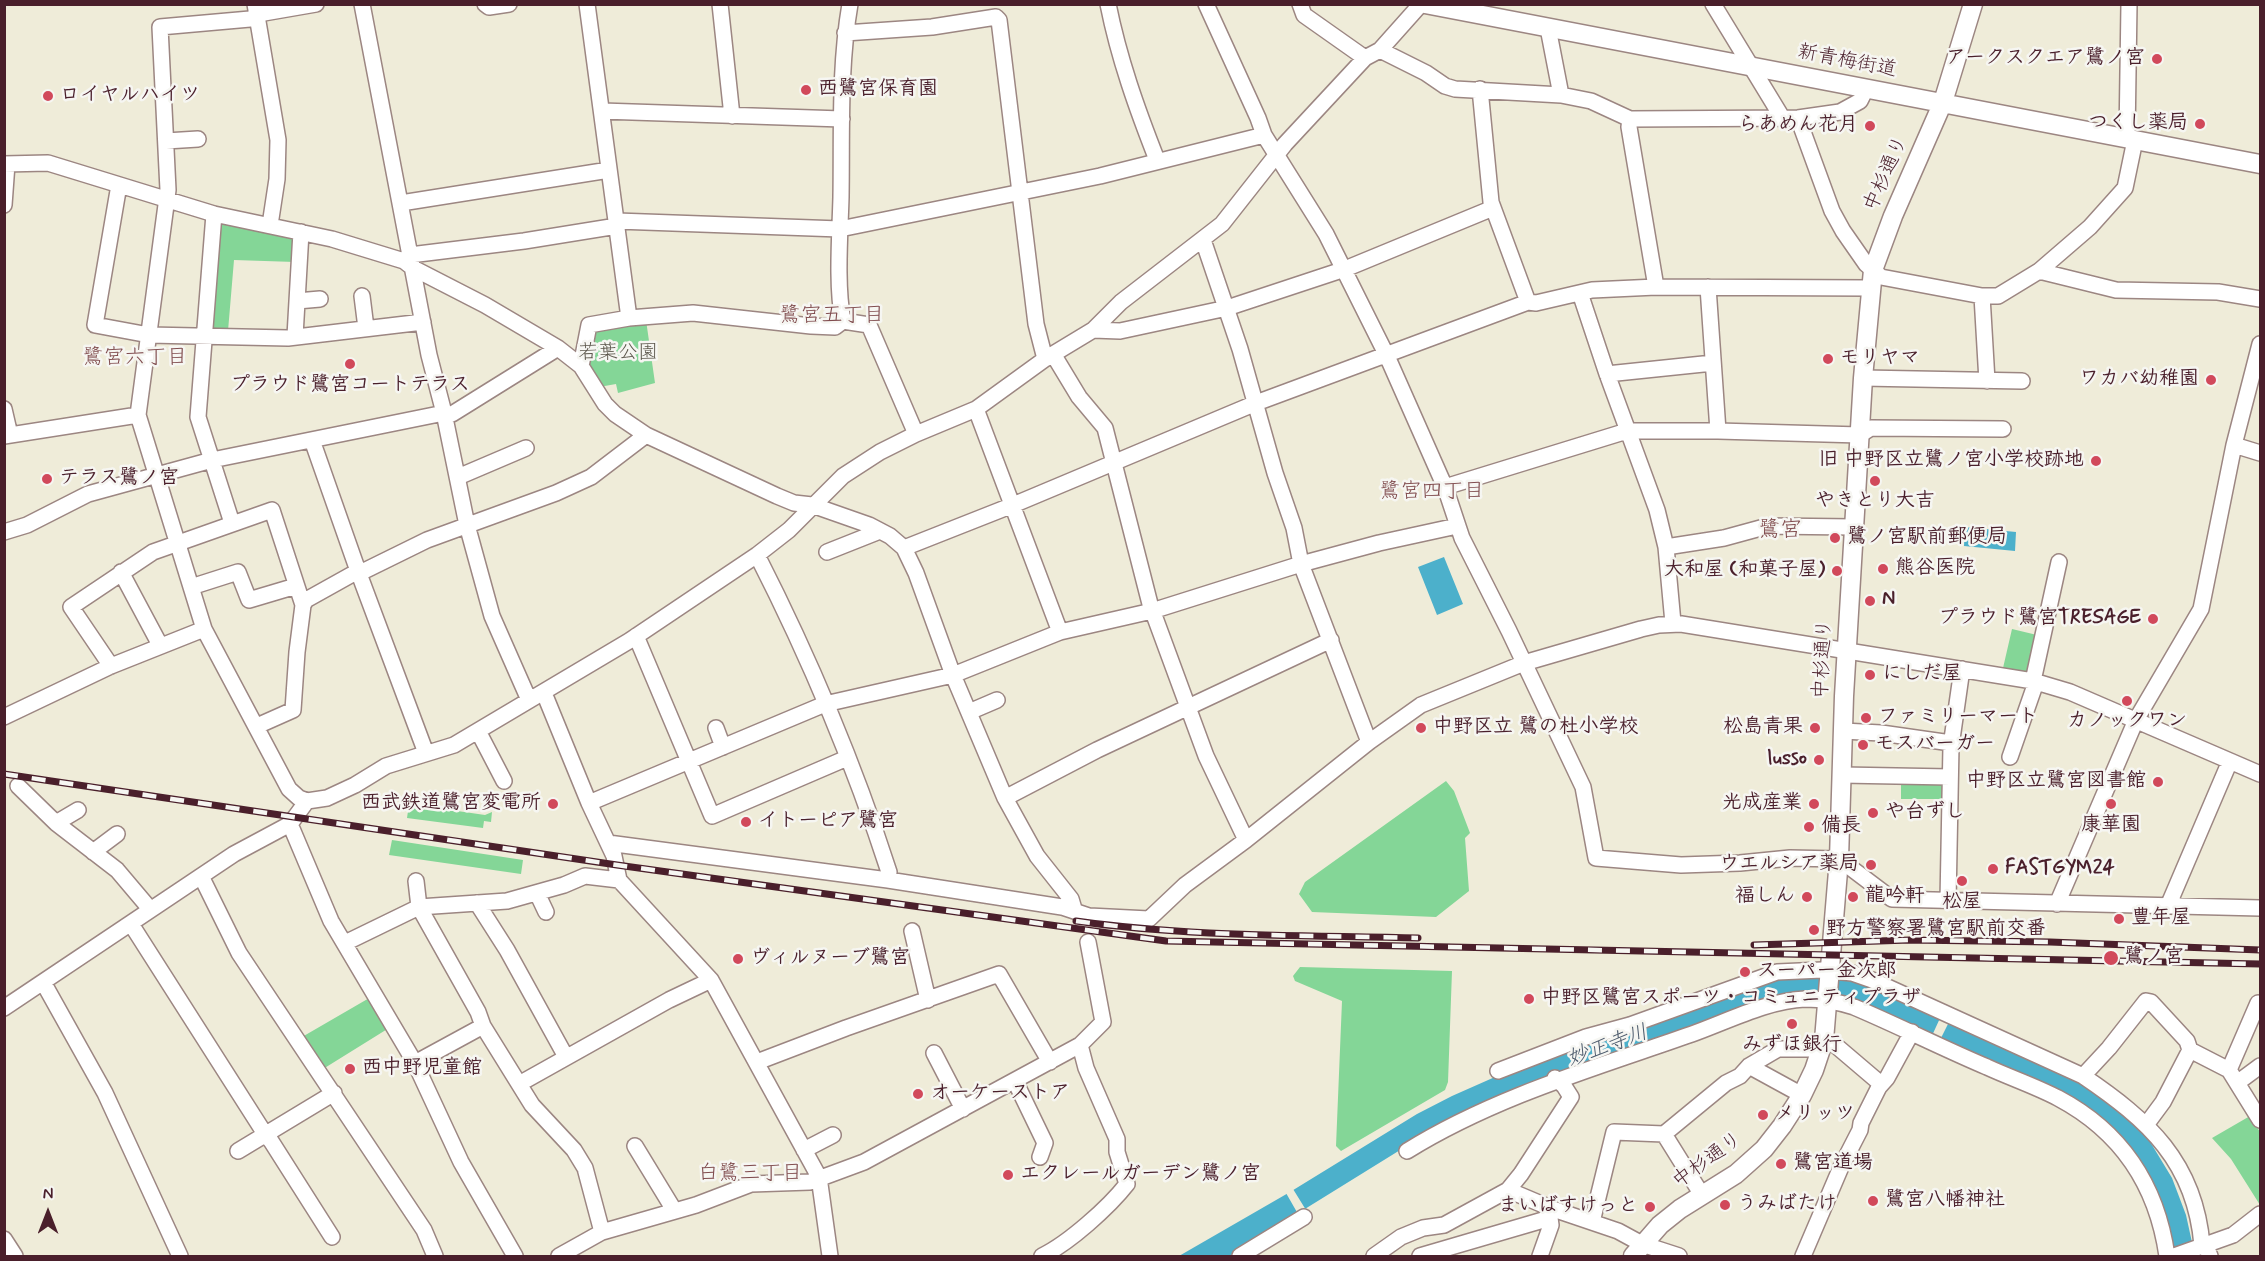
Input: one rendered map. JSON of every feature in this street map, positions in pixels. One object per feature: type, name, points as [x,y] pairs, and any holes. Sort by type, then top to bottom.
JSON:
[{"type":"main road","name":"新青梅街道","points":[[1423,4],[2260,164]]},
{"type":"main road","name":"中杉通り","points":[[1638,1250],[1660,1225],[1736,1174],[1764,1149],[1802,1095],[1822,1046],[1832,1000],[1834,972],[1847,650],[1870,288],[1873,270],[1893,216],[1943,102],[1973,4]]},
{"type":"street","points":[[362,4],[423,322],[467,525],[492,616],[529,700]]},
{"type":"street","points":[[485,4],[489,7],[508,4]]},
{"type":"street","points":[[587,4],[629,318]]},
{"type":"street","points":[[720,4],[732,116]]},
{"type":"street","points":[[843,321],[840,229],[842,119],[845,33],[850,4]]},
{"type":"street","points":[[1108,4],[1115,41],[1128,84],[1157,160]]},
{"type":"street","points":[[1206,4],[1258,118],[1263,135],[1326,234],[1388,356],[1445,487],[1457,526],[1583,787],[1596,858],[1681,865],[1790,858],[1839,859],[1892,899],[2260,908]]},
{"type":"street","points":[[1300,4],[1304,15],[1365,58]]},
{"type":"street","points":[[256,10],[250,19],[160,27],[168,190],[138,415],[204,629],[290,789],[299,798],[307,801],[327,798],[355,785],[386,766],[454,745],[544,693],[636,636],[757,555],[789,530],[843,476],[880,452],[976,409],[1049,357],[1093,330],[1121,302],[1222,224],[1285,144],[1365,58],[1380,50],[1423,4]]},
{"type":"street","points":[[1713,4],[1791,119],[1832,210],[1843,231],[1866,264],[1881,277],[1982,296],[1998,296],[2039,272],[2090,227],[2125,188],[2131,139],[2129,4]]},
{"type":"street","points":[[256,10],[312,5]]},
{"type":"street","points":[[256,10],[278,140],[277,179],[270,225]]},
{"type":"street","points":[[845,33],[932,27],[996,17],[999,20],[1036,324],[1049,357],[1105,428],[1152,610],[1206,756],[1246,840]]},
{"type":"street","points":[[1548,28],[1561,95]]},
{"type":"street","points":[[1380,50],[1445,86],[1455,89],[1561,95],[1592,101],[1630,119],[1791,119],[1840,112],[1860,101],[1866,89]]},
{"type":"street","points":[[1480,89],[1493,208],[1528,302]]},
{"type":"street","points":[[602,111],[842,119]]},
{"type":"street","points":[[1630,119],[1629,127],[1656,287]]},
{"type":"street","points":[[4,205],[6,164],[48,163],[214,214],[301,232],[411,261],[617,224],[840,229],[1100,176],[1263,135]]},
{"type":"street","points":[[165,141],[198,139]]},
{"type":"street","points":[[401,203],[609,170]]},
{"type":"street","points":[[119,185],[95,325],[149,335],[288,338],[423,322]]},
{"type":"street","points":[[1093,330],[1120,331],[1227,308],[1345,269],[1493,208]]},
{"type":"street","points":[[214,214],[198,417],[232,523]]},
{"type":"street","points":[[295,336],[301,232]]},
{"type":"street","points":[[1203,240],[1227,308],[1275,472],[1294,528],[1301,564],[1369,742]]},
{"type":"street","points":[[411,261],[558,348],[581,366],[605,404],[615,414],[646,435],[777,496],[795,503],[812,505],[880,531],[904,548],[916,573],[953,675],[1005,798],[1036,856],[1071,899],[1074,909]]},
{"type":"street","points":[[2039,272],[2116,290],[2218,292],[2260,299]]},
{"type":"street","points":[[904,548],[1256,403],[1388,356],[1528,302],[1536,303],[1592,290],[1656,287],[1870,288]]},
{"type":"street","points":[[1708,287],[1718,431]]},
{"type":"street","points":[[1580,293],[1627,431],[1657,510],[1666,548],[1673,623]]},
{"type":"street","points":[[362,296],[366,328]]},
{"type":"street","points":[[1982,296],[1987,381]]},
{"type":"street","points":[[297,301],[320,299]]},
{"type":"street","points":[[581,366],[589,325],[629,318],[693,313],[811,326],[835,327],[843,321],[869,325],[916,434]]},
{"type":"street","points":[[2057,904],[2136,720],[2201,609],[2234,445],[2260,344]]},
{"type":"street","points":[[4,532],[27,525],[88,494],[157,477],[212,460],[444,413],[452,414],[558,348]]},
{"type":"street","points":[[1607,374],[1713,363]]},
{"type":"street","points":[[1863,378],[2022,381]]},
{"type":"street","points":[[4,409],[7,435],[138,415]]},
{"type":"street","points":[[976,409],[1060,633]]},
{"type":"street","points":[[1445,487],[1627,431],[1860,435],[1871,428],[2003,429]]},
{"type":"street","points":[[303,605],[306,600],[358,571],[366,570],[427,540],[556,493],[591,477],[646,435]]},
{"type":"street","points":[[312,440],[426,753]]},
{"type":"street","points":[[2234,445],[2260,453]]},
{"type":"street","points":[[458,477],[526,448]]},
{"type":"street","points":[[111,666],[71,607],[153,552],[272,510],[303,605],[293,710],[256,726]]},
{"type":"street","points":[[589,803],[825,704],[953,675],[1060,633],[1152,610],[1301,564],[1400,538],[1457,526]]},
{"type":"street","points":[[1666,548],[1724,538],[1768,526],[1854,527]]},
{"type":"street","points":[[827,552],[880,531]]},
{"type":"street","points":[[757,555],[789,617],[848,758],[889,872],[888,880]]},
{"type":"street","points":[[2010,757],[2034,688],[2033,681],[2059,562]]},
{"type":"street","points":[[121,572],[160,645]]},
{"type":"street","points":[[191,587],[238,572],[249,600],[296,586]]},
{"type":"street","points":[[608,843],[888,880],[1074,909],[1089,916],[1149,919],[1185,885],[1246,840],[1369,742],[1421,705],[1524,663],[1641,629],[1673,623],[2033,681],[2070,692],[2260,774]]},
{"type":"street","points":[[4,717],[111,666],[204,629]]},
{"type":"street","points":[[636,636],[712,816],[848,758]]},
{"type":"street","points":[[1005,798],[1097,750],[1331,640]]},
{"type":"street","points":[[1948,901],[1951,743],[1962,669]]},
{"type":"street","points":[[544,693],[617,865],[619,880],[711,980],[819,1177],[830,1257]]},
{"type":"street","points":[[969,712],[998,700]]},
{"type":"street","points":[[716,728],[723,747]]},
{"type":"street","points":[[1843,730],[1951,743]]},
{"type":"street","points":[[478,731],[504,781]]},
{"type":"street","points":[[2168,906],[2230,761]]},
{"type":"street","points":[[1842,775],[1950,777]]},
{"type":"street","points":[[18,786],[56,823],[117,870],[150,909]]},
{"type":"street","points":[[4,1008],[234,854],[290,824],[307,801]]},
{"type":"street","points":[[56,823],[78,810]]},
{"type":"street","points":[[290,824],[331,921],[415,1063],[461,1162],[515,1257]]},
{"type":"street","points":[[93,852],[117,834]]},
{"type":"street","points":[[201,876],[239,953],[334,1093],[398,1195],[424,1230],[435,1257]]},
{"type":"street","points":[[345,943],[419,907],[507,901],[564,885],[585,876],[619,880]]},
{"type":"street","points":[[416,881],[419,907],[478,1012],[483,1026],[532,1105],[574,1150],[585,1168],[587,1203],[602,1232]]},
{"type":"street","points":[[537,893],[546,912]]},
{"type":"street","points":[[477,903],[507,950],[566,1057]]},
{"type":"street","points":[[131,924],[332,1237]]},
{"type":"street","points":[[912,931],[928,1000]]},
{"type":"street","points":[[560,1257],[602,1232],[696,1205],[750,1184],[810,1182],[864,1162],[1080,1045],[1103,1022],[1088,942]]},
{"type":"street","points":[[1498,1071],[1587,1037],[1778,972],[1809,969],[1872,980],[2083,1076],[2107,1092],[2146,1125],[2167,1147],[2190,1190],[2200,1221],[2202,1250]]},
{"type":"street","points":[[757,1062],[999,974],[1050,1062]]},
{"type":"street","points":[[519,1084],[669,1000],[711,980]]},
{"type":"street","points":[[44,982],[105,1094],[180,1257]]},
{"type":"street","points":[[1407,1151],[1437,1132],[1556,1080],[1759,1010],[1804,999],[1832,1000],[1912,1032],[2057,1097],[2075,1108],[2102,1129],[2133,1162],[2146,1184],[2160,1218],[2167,1257]]},
{"type":"street","points":[[2083,1076],[2109,1048],[2146,1001],[2151,1002],[2187,1041],[2190,1050],[2233,1076],[2260,1120]]},
{"type":"street","points":[[2233,1076],[2258,1003]]},
{"type":"street","points":[[415,1063],[483,1026]]},
{"type":"street","points":[[1803,1257],[1841,1167],[1860,1130],[1861,1123],[1912,1032]]},
{"type":"street","points":[[1664,1134],[1692,1103],[1740,1076],[1749,1066],[1778,1049],[1812,1049],[1834,1044],[1881,1084]]},
{"type":"street","points":[[1046,1256],[1115,1200],[1127,1184],[1116,1139],[1086,1068],[1080,1045]]},
{"type":"street","points":[[2146,1125],[2163,1102],[2190,1050]]},
{"type":"street","points":[[933,1053],[963,1109]]},
{"type":"street","points":[[1749,1066],[1802,1095]]},
{"type":"street","points":[[2233,1076],[2260,1066]]},
{"type":"street","points":[[1374,1257],[1401,1237],[1423,1227],[1444,1225],[1508,1190],[1571,1097],[1564,1086],[1556,1080]]},
{"type":"street","points":[[1015,1081],[1044,1143],[1040,1157]]},
{"type":"street","points":[[238,1151],[334,1093]]},
{"type":"street","points":[[1592,1222],[1614,1132],[1664,1134]]},
{"type":"street","points":[[1664,1134],[1702,1195]]},
{"type":"street","points":[[804,1149],[833,1135]]},
{"type":"street","points":[[635,1146],[674,1210]]},
{"type":"street","points":[[1508,1190],[1551,1214],[1592,1222],[1618,1232],[1638,1250],[1679,1257]]},
{"type":"street","points":[[1420,1257],[1455,1251],[1551,1214]]},
{"type":"street","points":[[1540,1257],[1551,1225],[1551,1214]]},
{"type":"street","points":[[2174,1257],[2202,1250],[2233,1235],[2260,1214]]},
{"type":"street","points":[[1240,1257],[1304,1217]]},
{"type":"street","points":[[4,1239],[13,1256]]},
{"type":"green space","points":[[218,220],[295,235],[295,262],[234,260],[228,331],[210,331]]},
{"type":"green space","name":"若葉公園","points":[[646,320],[655,383],[618,393],[616,384],[599,387],[586,366],[594,329]]},
{"type":"green space","points":[[2012,629],[2037,635],[2029,674],[2003,668]]},
{"type":"green space","points":[[1446,781],[1454,791],[1470,833],[1465,838],[1469,891],[1436,917],[1312,912],[1299,894],[1305,882]]},
{"type":"green space","points":[[1901,781],[1941,782],[1944,785],[1944,799],[1901,799]]},
{"type":"green space","points":[[409,804],[485,815],[492,812],[491,822],[484,821],[483,828],[407,818]]},
{"type":"green space","points":[[392,840],[523,860],[521,874],[389,855]]},
{"type":"green space","points":[[1300,967],[1452,971],[1448,1082],[1445,1090],[1341,1151],[1336,1146],[1342,1001],[1295,981],[1293,976]]},
{"type":"green space","points":[[371,997],[389,1028],[323,1069],[302,1037]]},
{"type":"green space","points":[[2250,1116],[2260,1132],[2260,1205],[2231,1159],[2212,1138]]},
{"type":"water","points":[[1965,527],[2016,532],[2015,551],[1964,546]]},
{"type":"water","points":[[1444,557],[1463,604],[1437,615],[1418,567]]},
{"type":"water","name":"妙正寺川","points":[[1789,974],[1849,978],[2073,1077],[2111,1100],[2146,1135],[2172,1178],[2186,1215],[2195,1256],[2171,1256],[2117,1136],[1856,1004],[1791,997],[1405,1147],[1229,1256],[1179,1256],[1290,1192],[1417,1114],[1452,1096],[1504,1073]]},
{"type":"pier","points":[[1941,1016],[1950,1020],[1938,1044],[1930,1040]]},
{"type":"pier","points":[[1293,1189],[1306,1210],[1298,1214],[1286,1193]]},
{"type":"railway","points":[[4,774],[617,865],[1166,941],[2260,964]]},
{"type":"railway","points":[[1076,921],[1204,933],[1418,938]]},
{"type":"railway","points":[[1754,945],[1910,940],[2050,942],[2260,950]]},
{"type":"place","name":"アークスクエア鷺ノ宮","points":[[2157,59]]},
{"type":"place","name":"西鷺宮保育園","points":[[806,90]]},
{"type":"place","name":"ロイヤルハイツ","points":[[48,96]]},
{"type":"place","name":"つくし薬局","points":[[2200,124]]},
{"type":"place","name":"らあめん花月","points":[[1870,126]]},
{"type":"place","name":"モリヤマ","points":[[1828,359]]},
{"type":"place","name":"プラウド鷺宮コートテラス","points":[[350,364]]},
{"type":"place","name":"ワカバ幼稚園","points":[[2211,380]]},
{"type":"place","name":"旧 中野区立鷺ノ宮小学校跡地","points":[[2096,461]]},
{"type":"place","name":"テラス鷺ノ宮","points":[[47,479]]},
{"type":"place","name":"やきとり大吉","points":[[1875,481]]},
{"type":"place","name":"鷺ノ宮駅前郵便局","points":[[1835,538]]},
{"type":"place","name":"熊谷医院","points":[[1883,569]]},
{"type":"place","name":"大和屋 (和菓子屋)","points":[[1837,571]]},
{"type":"place","name":"N","points":[[1870,601]]},
{"type":"place","name":"プラウド鷺宮TRESAGE","points":[[2153,619]]},
{"type":"place","name":"にしだ屋","points":[[1870,675]]},
{"type":"place","name":"カノックワン","points":[[2127,701]]},
{"type":"place","name":"ファミリーマート","points":[[1866,718]]},
{"type":"place","name":"中野区立 鷺の杜小学校","points":[[1421,728]]},
{"type":"place","name":"松島青果","points":[[1815,728]]},
{"type":"place","name":"モスバーガー","points":[[1863,745]]},
{"type":"place","name":"lusso","points":[[1819,760]]},
{"type":"place","name":"中野区立鷺宮図書館","points":[[2158,782]]},
{"type":"place","name":"西武鉄道鷺宮変電所","points":[[553,804]]},
{"type":"place","name":"光成産業","points":[[1814,804]]},
{"type":"place","name":"康華園","points":[[2111,804]]},
{"type":"place","name":"や台ずし","points":[[1873,813]]},
{"type":"place","name":"イトーピア鷺宮","points":[[746,822]]},
{"type":"place","name":"備長","points":[[1809,827]]},
{"type":"place","name":"ウエルシア薬局","points":[[1871,865]]},
{"type":"place","name":"FASTGYM24","points":[[1993,869]]},
{"type":"place","name":"松屋","points":[[1962,881]]},
{"type":"place","name":"福しん","points":[[1807,897]]},
{"type":"place","name":"龍吟軒","points":[[1853,897]]},
{"type":"place","name":"豊年屋","points":[[2119,919]]},
{"type":"place","name":"野方警察署鷺宮駅前交番","points":[[1814,930]]},
{"type":"place","name":"鷺ノ宮","points":[[2111,958]]},
{"type":"place","name":"ヴィルヌーブ鷺宮","points":[[738,959]]},
{"type":"place","name":"スーパー金次郎","points":[[1745,972]]},
{"type":"place","name":"中野区鷺宮スポーツ・コミュニティプラザ","points":[[1529,999]]},
{"type":"place","name":"みずほ銀行","points":[[1792,1024]]},
{"type":"place","name":"西中野児童館","points":[[350,1069]]},
{"type":"place","name":"オーケーストア","points":[[918,1094]]},
{"type":"place","name":"メリッツ","points":[[1763,1115]]},
{"type":"place","name":"鷺宮道場","points":[[1781,1164]]},
{"type":"place","name":"エクレールガーデン鷺ノ宮","points":[[1008,1175]]},
{"type":"place","name":"鷺宮八幡神社","points":[[1873,1201]]},
{"type":"place","name":"うみばたけ","points":[[1725,1205]]},
{"type":"place","name":"まいばすけっと","points":[[1650,1207]]},
{"type":"district","name":"鷺宮五丁目","points":[[832,317]]},
{"type":"district","name":"鷺宮六丁目","points":[[135,359]]},
{"type":"district","name":"鷺宮四丁目","points":[[1432,493]]},
{"type":"district","name":"鷺宮","points":[[1780,531]]},
{"type":"district","name":"白鷺三丁目","points":[[750,1175]]}]
